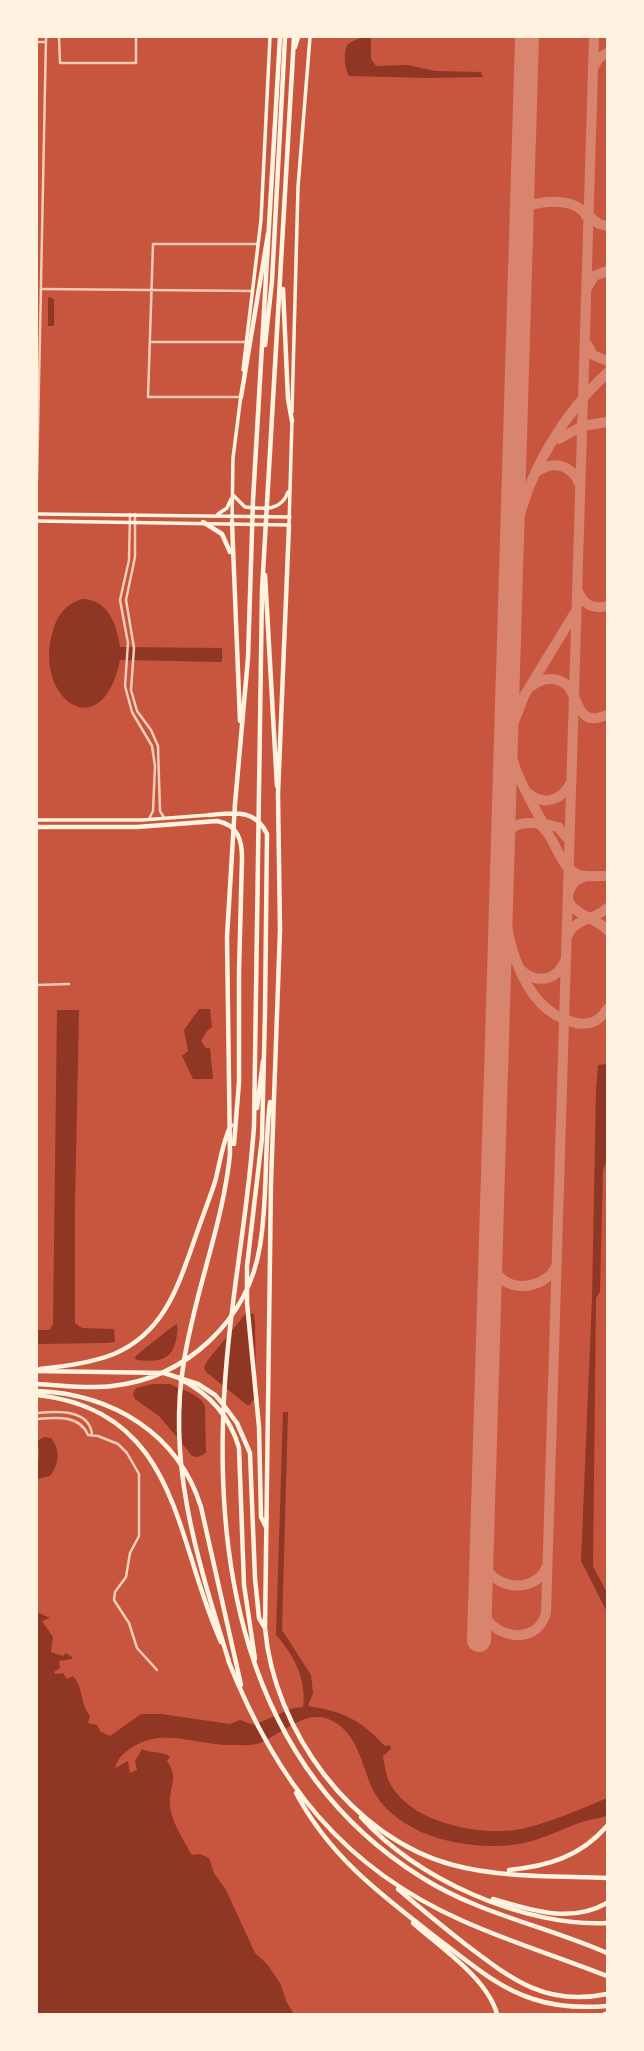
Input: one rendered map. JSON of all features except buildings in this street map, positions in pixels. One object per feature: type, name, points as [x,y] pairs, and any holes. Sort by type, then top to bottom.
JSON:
[{"type":"highway","points":[[229,1166],[231,1125],[227,949],[235,804],[249,648],[251,531],[283,37]]},
{"type":"highway","points":[[262,356],[269,328],[283,37]]},
{"type":"highway","points":[[296,37],[264,531],[254,1126],[247,1215],[227,1358],[223,1427],[224,1490],[232,1570],[244,1630],[260,1680],[286,1738],[318,1785],[348,1819],[393,1858],[429,1882],[467,1902],[607,1953]]},
{"type":"highway","points":[[241,397],[270,226]]},
{"type":"highway","points":[[282,278],[288,399],[292,421]]},
{"type":"highway","points":[[203,522],[222,534],[233,559]]},
{"type":"highway","points":[[232,522],[237,685],[242,729]]},
{"type":"highway","points":[[289,525],[278,794],[280,930],[274,1080],[266,1528],[265,1629],[271,1665],[290,1718],[314,1759],[377,1833],[412,1860],[474,1893],[510,1908],[543,1918],[585,1924],[607,1923]]},
{"type":"highway","points":[[264,561],[278,794]]},
{"type":"highway","points":[[209,815],[247,814],[258,820],[267,834],[265,1012],[261,1083],[254,1126]]},
{"type":"highway","points":[[37,827],[137,827],[215,821],[230,825],[238,834],[242,852],[237,1122],[187,1346],[178,1413],[182,1483],[200,1563],[229,1662]]},
{"type":"highway","points":[[265,1012],[267,1024],[262,1138],[247,1266],[247,1303],[259,1427],[261,1517],[266,1528]]},
{"type":"highway","points":[[37,1384],[99,1387],[140,1381],[173,1368],[197,1352],[219,1331],[238,1305],[251,1278],[260,1244],[274,1080]]},
{"type":"highway","points":[[37,1370],[76,1364],[115,1353],[142,1337],[155,1325],[175,1294],[213,1187],[231,1125]]},
{"type":"highway","points":[[37,1370],[140,1371],[169,1374],[191,1381],[215,1395],[233,1416],[248,1446],[252,1463],[255,1578],[259,1618],[265,1629]]},
{"type":"highway","points":[[169,1374],[195,1387],[213,1402],[228,1422],[238,1444],[242,1468],[245,1591],[260,1680]]},
{"type":"highway","points":[[37,1393],[75,1403],[102,1415],[127,1433],[153,1462],[172,1498],[202,1594],[247,1705],[305,1811],[325,1840],[369,1885],[403,1912],[481,1971],[519,1994],[556,2005],[607,2006]]},
{"type":"highway","points":[[37,1393],[75,1395],[117,1409],[146,1426],[177,1459],[201,1507],[247,1705]]},
{"type":"highway","points":[[289,1780],[341,1842],[495,1967],[528,1987],[567,1997],[607,1994]]},
{"type":"highway","points":[[346,1799],[387,1834],[422,1854],[454,1866],[607,1878]]},
{"type":"highway","points":[[493,1871],[542,1866],[568,1857],[586,1846],[607,1826]]},
{"type":"highway","points":[[381,1875],[464,1921],[607,1976]]},
{"type":"highway","points":[[474,1893],[562,1915],[585,1912],[607,1903]]},
{"type":"highway","points":[[403,1912],[477,1980],[498,2014]]},
{"type":"main road","points":[[232,522],[246,342],[258,244],[270,37]]},
{"type":"main road","points":[[37,521],[289,525],[298,187],[310,37]]},
{"type":"main road","points":[[232,495],[245,507],[273,508],[283,502],[290,487]]},
{"type":"main road","points":[[216,515],[227,508],[232,495]]},
{"type":"main road","points":[[37,514],[290,517]]},
{"type":"main road","points":[[37,820],[148,820],[209,815]]},
{"type":"street","points":[[37,480],[46,37]]},
{"type":"street","points":[[59,37],[60,63],[136,63],[136,37]]},
{"type":"street","points":[[37,42],[46,42]]},
{"type":"street","points":[[38,160],[43,160]]},
{"type":"street","points":[[37,201],[43,201]]},
{"type":"street","points":[[241,397],[148,397],[153,244],[258,244]]},
{"type":"street","points":[[37,264],[42,264]]},
{"type":"street","points":[[42,289],[253,291]]},
{"type":"street","points":[[150,342],[246,342]]},
{"type":"street","points":[[133,514],[135,557],[126,600],[133,643],[131,685],[134,703],[158,746],[160,811],[165,819]]},
{"type":"street","points":[[133,522],[120,600],[128,643],[125,681],[127,699],[150,740],[154,758],[153,811],[148,820]]},
{"type":"street","points":[[37,985],[69,984]]},
{"type":"street","points":[[37,1413],[80,1416],[90,1425],[90,1435]]},
{"type":"street","points":[[37,1419],[74,1420],[90,1435],[111,1440],[120,1446],[139,1474],[139,1536],[131,1550],[127,1574],[115,1592],[114,1600],[129,1623],[136,1646],[157,1670]]},
{"type":"shaded area","points":[[363,37],[371,37],[371,59],[376,66],[407,65],[436,71],[481,72],[483,77],[349,76],[345,61],[346,49],[348,44]]},
{"type":"shaded area","points":[[48,297],[54,299],[54,326],[48,326]]},
{"type":"shaded area","points":[[82,599],[91,600],[105,608],[114,622],[120,647],[222,648],[222,662],[120,660],[111,687],[99,702],[86,708],[72,704],[61,694],[52,678],[49,657],[56,622],[66,608]]},
{"type":"shaded area","points":[[199,1009],[210,1009],[212,1027],[201,1041],[206,1048],[210,1048],[213,1079],[193,1079],[182,1056],[188,1051],[184,1030]]},
{"type":"shaded area","points":[[57,1010],[79,1010],[75,1323],[82,1328],[114,1329],[115,1342],[37,1344],[37,1330],[49,1330],[53,1325]]},
{"type":"shaded area","points":[[607,1064],[607,1160],[603,1170],[600,1292],[596,1298],[593,1566],[607,1593],[607,1612],[581,1561],[592,1298],[596,1090],[598,1065]]},
{"type":"shaded area","points":[[247,1312],[254,1314],[255,1323],[256,1395],[250,1405],[204,1368]]},
{"type":"shaded area","points":[[177,1324],[174,1347],[167,1357],[150,1361],[136,1360],[138,1354]]},
{"type":"shaded area","points":[[170,1384],[178,1388],[177,1437],[159,1416],[135,1399],[133,1394],[136,1388]]},
{"type":"shaded area","points":[[182,1389],[199,1398],[205,1407],[206,1453],[198,1457],[192,1456],[181,1442]]},
{"type":"shaded area","points":[[283,1412],[288,1412],[282,1630],[311,1675],[313,1693],[308,1706],[351,1718],[385,1746],[390,1745],[391,1749],[383,1756],[392,1787],[415,1810],[431,1818],[465,1828],[515,1830],[549,1821],[607,1798],[607,1816],[512,1845],[489,1846],[442,1839],[400,1820],[384,1806],[372,1788],[352,1739],[338,1724],[319,1717],[301,1721],[254,1745],[220,1745],[168,1738],[143,1742],[123,1754],[115,1768],[128,1761],[130,1773],[137,1770],[135,1761],[142,1749],[170,1757],[167,1761],[173,1780],[170,1805],[177,1828],[192,1855],[200,1854],[209,1858],[255,1953],[267,1964],[280,1983],[294,2014],[37,2014],[37,1612],[50,1618],[42,1621],[53,1637],[51,1652],[63,1656],[66,1653],[72,1657],[59,1661],[60,1668],[55,1674],[63,1673],[67,1679],[73,1676],[90,1716],[88,1723],[97,1725],[101,1732],[110,1736],[141,1714],[161,1714],[230,1724],[240,1720],[254,1725],[293,1708],[303,1707],[303,1687],[298,1668],[276,1635]]},
{"type":"shaded area","points":[[44,1437],[51,1438],[54,1443],[57,1462],[50,1476],[37,1479],[37,1441]]},
{"type":"taxiway","points":[[480,1606],[492,1625],[512,1635],[533,1631],[541,1624],[546,1613],[594,37]]},
{"type":"taxiway","points":[[593,68],[599,58],[607,53]]},
{"type":"taxiway","points":[[522,256],[523,214],[531,205],[562,202],[577,207],[587,217]]},
{"type":"taxiway","points":[[587,214],[599,224],[607,226]]},
{"type":"taxiway","points":[[587,288],[594,276],[607,271]]},
{"type":"taxiway","points":[[585,341],[593,355],[607,361]]},
{"type":"taxiway","points":[[511,601],[514,540],[529,487],[562,425],[607,373]]},
{"type":"taxiway","points":[[559,439],[582,426],[607,422]]},
{"type":"taxiway","points":[[538,471],[550,466],[562,466],[567,468],[579,483]]},
{"type":"taxiway","points":[[578,591],[589,605],[607,606]]},
{"type":"taxiway","points":[[511,730],[524,696],[574,614]]},
{"type":"taxiway","points":[[509,639],[507,702],[510,749],[520,780],[545,827]]},
{"type":"taxiway","points":[[532,686],[542,680],[558,680],[568,686],[579,709],[587,716],[598,718],[607,715]]},
{"type":"taxiway","points":[[528,793],[540,799],[551,800],[562,794],[570,784]]},
{"type":"taxiway","points":[[607,876],[582,876],[572,871],[561,858],[544,828],[537,823],[517,825],[506,836],[503,845],[505,913],[509,937],[526,982],[539,1001],[555,1015],[576,1023],[594,1022],[607,1009]]},
{"type":"taxiway","points":[[541,823],[558,827],[568,839]]},
{"type":"taxiway","points":[[587,876],[571,886],[568,897],[570,903],[574,909],[607,930]]},
{"type":"taxiway","points":[[567,937],[580,922],[607,908]]},
{"type":"taxiway","points":[[521,970],[534,978],[546,978],[557,973],[565,961]]},
{"type":"taxiway","points":[[490,1255],[499,1276],[513,1285],[538,1283],[546,1279],[556,1266]]},
{"type":"taxiway","points":[[482,1516],[483,1560],[498,1580],[517,1586],[526,1584],[535,1581],[547,1566]]},
{"type":"runway","points":[[479,1640],[527,37]]}]
